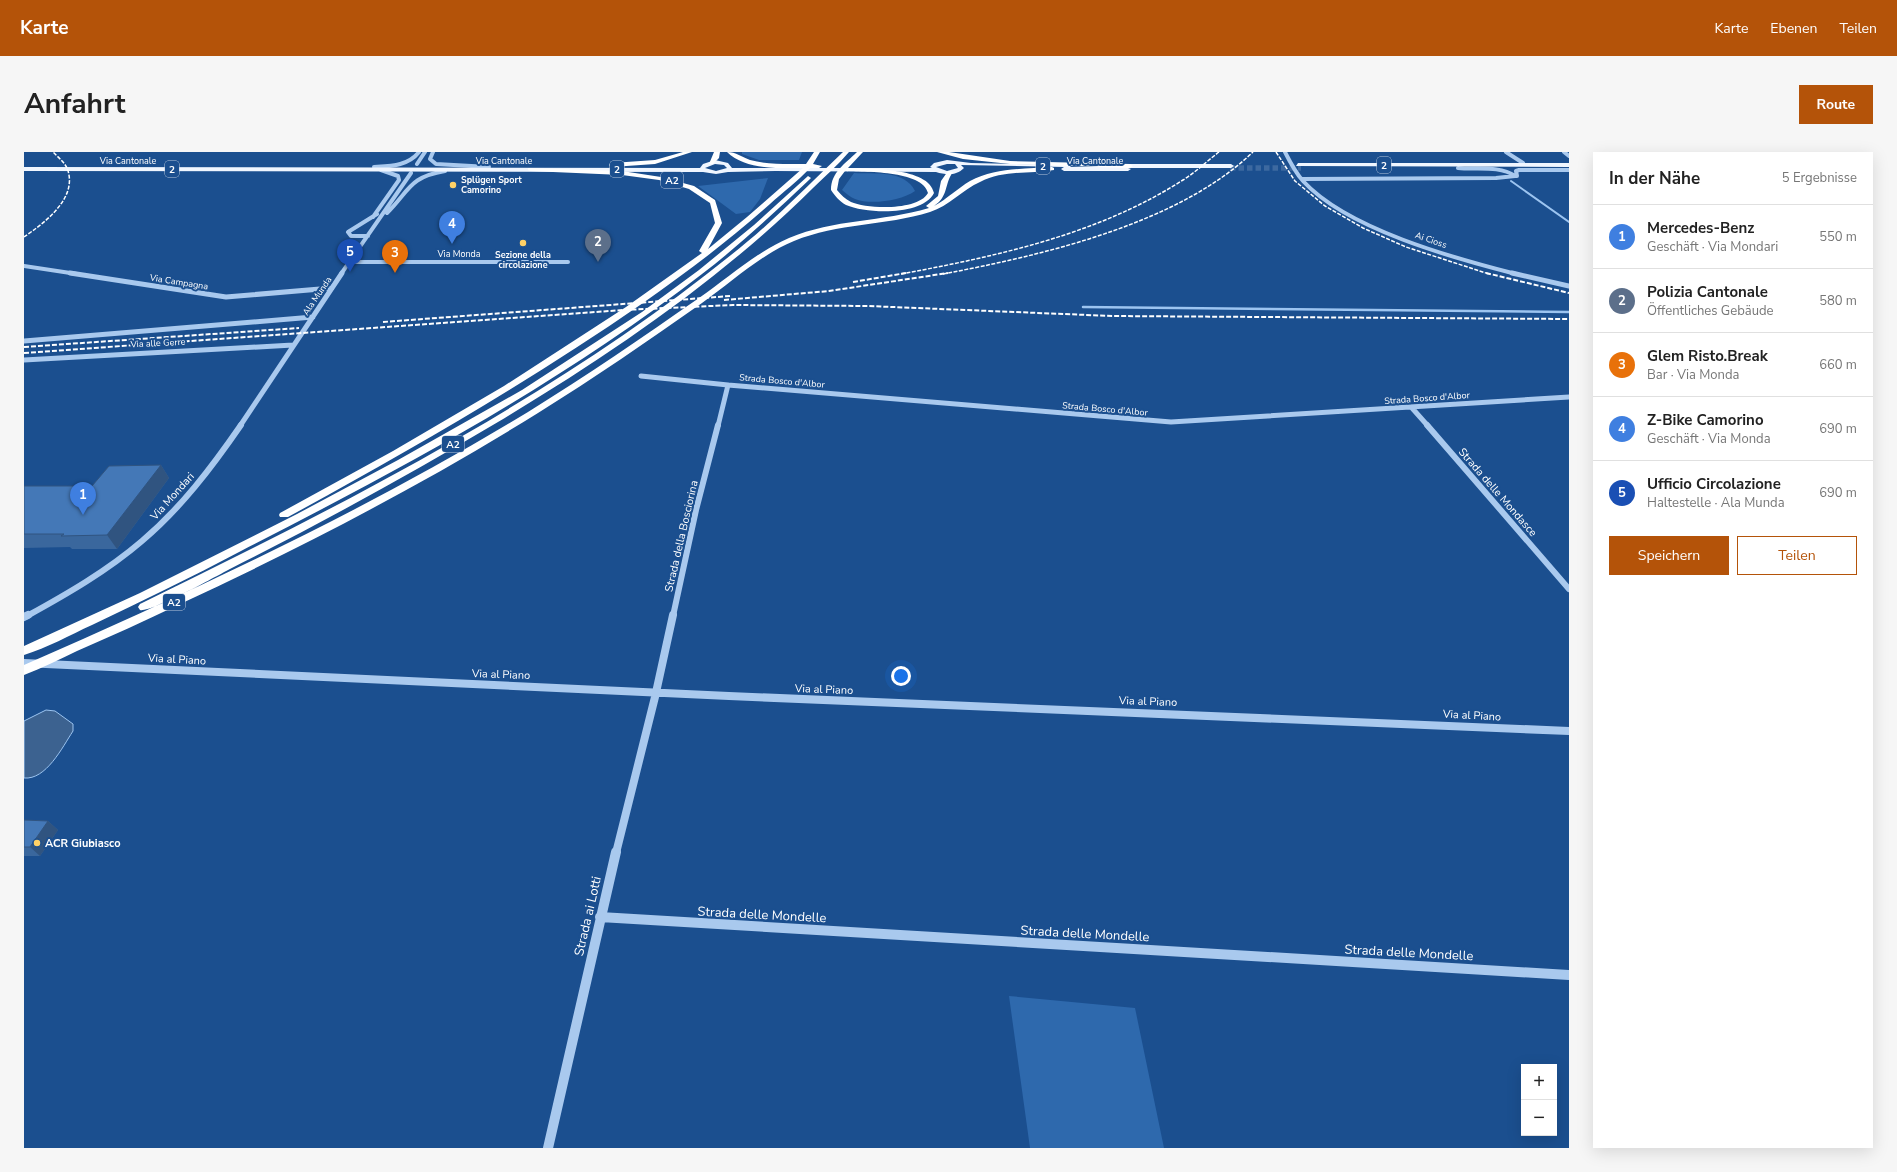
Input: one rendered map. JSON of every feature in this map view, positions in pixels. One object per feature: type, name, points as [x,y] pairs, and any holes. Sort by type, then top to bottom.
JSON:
[{"type":"highway","name":"A2","points":[[548,167],[642,163],[667,160],[690,152]]},
{"type":"highway","points":[[706,166],[716,158],[717,152]]},
{"type":"highway","points":[[730,152],[738,158],[753,162],[797,167],[819,166]]},
{"type":"highway","name":"A2","points":[[24,645],[192,564],[403,449],[540,367],[672,279],[715,247],[757,213],[809,163],[817,152]]},
{"type":"highway","name":"A2","points":[[24,651],[148,593],[315,508],[457,430],[541,380],[634,320],[708,266],[771,214],[835,152]]},
{"type":"highway","name":"A2","points":[[24,665],[192,584],[318,519],[434,455],[547,388],[637,329],[712,275],[779,218],[846,152]]},
{"type":"highway","points":[[841,169],[854,168],[911,176],[927,185],[930,190],[930,195],[924,201],[913,206],[889,209],[863,207],[841,199],[834,190],[835,181],[860,152]]},
{"type":"highway","points":[[940,152],[963,157],[1005,161],[1130,166]]},
{"type":"highway","name":"A2","points":[[530,169],[616,172],[649,175],[683,184],[708,197],[714,203],[718,212],[719,223],[717,230],[702,252],[672,279]]},
{"type":"highway","name":"A2","points":[[24,670],[227,577],[350,516],[425,476],[510,427],[572,388],[673,320],[758,259],[788,241],[827,227],[929,210],[942,205],[969,185],[985,177],[1007,172],[1052,169]]},
{"type":"highway","name":"A2","points":[[900,216],[921,209],[938,200],[944,192],[944,180],[950,172]]},
{"type":"main road","points":[[706,166],[720,162],[728,168]]},
{"type":"main road","points":[[935,167],[943,162],[957,164],[961,167],[960,170]]},
{"type":"main road","name":"2","points":[[957,164],[1130,166]]},
{"type":"main road","name":"Via Cantonale","points":[[489,168],[530,169],[706,166]]},
{"type":"main road","name":"Via Cantonale","points":[[24,169],[706,166]]},
{"type":"main road","points":[[706,166],[716,173],[728,168],[797,167],[841,169]]},
{"type":"main road","points":[[819,166],[854,168],[935,167],[950,172]]},
{"type":"main road","name":"Via Cantonale","points":[[950,172],[960,170],[1230,167],[1130,166]]},
{"type":"main road","name":"2","points":[[1523,167],[1300,167],[1458,168],[1523,167],[1569,166]]},
{"type":"street","points":[[372,168],[400,164],[414,158],[419,152]]},
{"type":"street","points":[[417,164],[425,152]]},
{"type":"street","points":[[433,152],[430,159],[436,164],[489,168]]},
{"type":"street","name":"Ai Cioss","points":[[1285,152],[1291,164],[1309,188],[1328,202],[1354,217],[1386,232],[1468,261],[1569,286]]},
{"type":"street","points":[[1506,152],[1523,167],[1516,171],[1517,176],[1515,176]]},
{"type":"street","points":[[1564,152],[1569,156]]},
{"type":"street","name":"Ala Munda","points":[[372,168],[390,172],[398,176],[399,180],[373,217]]},
{"type":"street","name":"Ala Munda","points":[[380,218],[400,201],[414,180],[421,176],[446,170],[489,168]]},
{"type":"street","points":[[1458,168],[1496,168],[1515,176]]},
{"type":"street","name":"Ala Munda","points":[[293,345],[411,173]]},
{"type":"street","points":[[1302,179],[1496,178],[1515,176]]},
{"type":"street","name":"Ala Munda","points":[[368,236],[351,236],[348,232],[388,206]]},
{"type":"street","name":"Via Monda","points":[[350,262],[568,262]]},
{"type":"street","name":"Via Campagna","points":[[24,266],[226,297],[332,288]]},
{"type":"street","points":[[24,341],[218,327],[313,317]]},
{"type":"street","name":"Via alle Gerre","points":[[24,360],[293,345]]},
{"type":"street","name":"Via Mondari","points":[[24,616],[71,591],[106,568],[141,542],[166,520],[193,490],[218,456],[293,345]]},
{"type":"street","name":"Strada Bosco d'Albor","points":[[641,376],[728,385],[1184,422],[1569,397]]},
{"type":"street","name":"Strada della Bosciorina","points":[[656,691],[696,510],[728,385]]},
{"type":"street","name":"Strada delle Mondasce","points":[[1412,408],[1502,510],[1569,590]]},
{"type":"street","name":"Via al Piano","points":[[24,665],[78,666],[656,691],[729,696],[1569,731]]},
{"type":"street","name":"Strada ai Lotti","points":[[548,1148],[600,917],[656,691]]},
{"type":"street","name":"Strada delle Mondelle","points":[[600,917],[1569,975]]},
{"type":"shaded area","points":[[742,152],[802,152],[799,160],[759,160],[742,154]]},
{"type":"shaded area","points":[[854,173],[889,174],[897,176],[910,184],[915,191],[894,200],[877,202],[861,201],[855,199],[842,190]]},
{"type":"shaded area","points":[[768,178],[760,199],[750,212],[736,214],[698,186]]},
{"type":"shaded area","points":[[46,710],[55,711],[73,724],[73,731],[53,762],[39,774],[24,778],[24,721]]},
{"type":"shaded area","points":[[1009,996],[1135,1008],[1164,1148],[1030,1148]]},
{"type":"building","points":[[161,465],[107,535],[61,536],[64,534],[24,534],[24,486],[92,486],[109,466]]},
{"type":"building","points":[[24,820],[48,821],[30,847],[24,847]]},
{"type":"waterway","points":[[1511,181],[1569,222]]},
{"type":"waterway","points":[[1083,307],[1569,312]]},
{"type":"tunnel","points":[[1230,168],[1301,168]]},
{"type":"railway","points":[[24,237],[50,217],[64,199],[68,189],[69,179],[67,168],[53,152]]},
{"type":"railway","points":[[901,274],[1011,251],[1082,229],[1151,199],[1188,177],[1219,152]]},
{"type":"railway","points":[[948,273],[1023,257],[1065,246],[1107,233],[1148,217],[1187,199],[1222,177],[1253,152]]},
{"type":"railway","points":[[1276,152],[1295,181],[1325,206],[1363,228],[1406,247],[1489,274]]},
{"type":"railway","points":[[853,282],[906,273]]},
{"type":"railway","points":[[724,300],[829,291],[948,273]]},
{"type":"railway","points":[[943,274],[948,273]]},
{"type":"railway","points":[[1486,273],[1569,293]]},
{"type":"railway","points":[[383,322],[730,296]]},
{"type":"railway","points":[[24,353],[623,310],[733,305],[868,306],[1112,316],[1569,319]]},
{"type":"railway","points":[[24,347],[299,328]]},
{"type":"place","name":"Splügen Sport Camorino","points":[[453,185]]},
{"type":"place","name":"Sezione della circolazione","points":[[523,243]]},
{"type":"place","name":"Z-Bike Camorino","points":[[452,244]]},
{"type":"place","name":"Polizia Cantonale","points":[[598,262]]},
{"type":"place","name":"Ufficio Circolazione","points":[[350,272]]},
{"type":"place","name":"Glem Risto.Break","points":[[395,273]]},
{"type":"place","name":"Mercedes-Benz","points":[[83,515]]},
{"type":"place","name":"ACR Giubiasco","points":[[37,843]]}]
